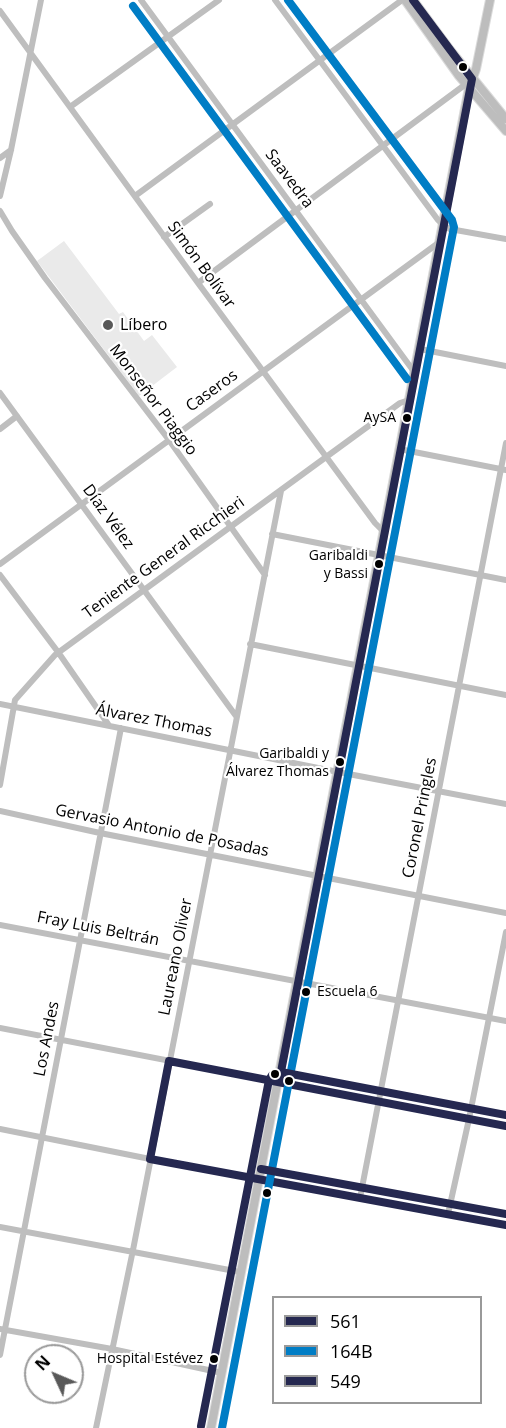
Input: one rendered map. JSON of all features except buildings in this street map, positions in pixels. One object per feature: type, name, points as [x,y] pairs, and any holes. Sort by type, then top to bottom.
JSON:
[{"type":"main road","points":[[403,0],[506,131]]},
{"type":"main road","points":[[414,0],[469,84],[506,119]]},
{"type":"main road","points":[[211,1428],[444,226],[469,84],[476,69],[490,0]]},
{"type":"street","points":[[0,196],[41,0]]},
{"type":"street","name":"Saavedra","points":[[141,0],[415,374]]},
{"type":"street","points":[[70,107],[219,0]]},
{"type":"street","points":[[275,0],[444,226],[506,239]]},
{"type":"street","points":[[135,196],[403,0]]},
{"type":"street","name":"Simón Bolívar","points":[[0,11],[164,237],[375,523],[384,532]]},
{"type":"street","points":[[198,283],[469,84]]},
{"type":"street","points":[[0,158],[11,150]]},
{"type":"street","points":[[164,237],[210,204]]},
{"type":"street","name":"Monseñor Piaggio","points":[[0,211],[88,336],[265,575]]},
{"type":"street","points":[[0,226],[12,231]]},
{"type":"street","name":"Caseros","points":[[0,564],[441,241]]},
{"type":"street","points":[[420,349],[506,366]]},
{"type":"street","name":"Díaz Vélez","points":[[0,393],[236,716]]},
{"type":"street","name":"Teniente General Ricchieri","points":[[0,785],[13,707],[17,696],[58,652],[400,403],[409,400]]},
{"type":"street","points":[[0,429],[17,417]]},
{"type":"street","name":"Coronel Pringles","points":[[360,1198],[480,575],[503,469],[506,443]]},
{"type":"street","points":[[399,449],[503,469]]},
{"type":"street","name":"Laureano Oliver","points":[[96,1428],[280,491]]},
{"type":"street","points":[[272,534],[506,580]]},
{"type":"street","points":[[0,575],[109,725]]},
{"type":"street","points":[[250,645],[506,695]]},
{"type":"street","name":"Álvarez Thomas","points":[[0,704],[506,804]]},
{"type":"street","name":"Los Andes","points":[[0,1355],[3,1329],[24,1232],[121,728]]},
{"type":"street","name":"Gervasio Antonio de Posadas","points":[[0,811],[100,833],[506,913]]},
{"type":"street","name":"Fray Luis Beltrán","points":[[0,925],[506,1021]]},
{"type":"street","points":[[448,1214],[506,932]]},
{"type":"street","points":[[0,1028],[506,1126]]},
{"type":"street","points":[[0,1129],[506,1225]]},
{"type":"street","points":[[0,1227],[240,1272]]},
{"type":"street","points":[[3,1329],[222,1372]]},
{"type":"shaded area","name":"Líbero","points":[[64,241],[119,314],[123,312],[144,341],[152,335],[177,367],[139,396],[37,261]]},
{"type":"transit line","name":"164B","points":[[222,1428],[454,227],[452,220],[288,0]]},
{"type":"transit line","name":"561","points":[[279,1082],[472,79],[413,0]]},
{"type":"transit line","name":"164B","points":[[133,6],[407,379]]},
{"type":"transit line","name":"561","points":[[506,1126],[169,1061],[150,1159],[506,1225]]},
{"type":"transit line","name":"549","points":[[201,1426],[269,1080],[272,1075],[281,1072],[506,1115]]},
{"type":"transit line","name":"549","points":[[261,1169],[506,1214]]},
{"type":"place","name":"Líbero","points":[[108,325]]},
{"type":"place","name":"AySA","points":[[407,418]]},
{"type":"place","name":"Garibaldi y Bassi","points":[[379,564]]},
{"type":"place","name":"Garibaldi y Álvarez Thomas","points":[[340,762]]},
{"type":"place","name":"Escuela 6","points":[[306,992]]},
{"type":"place","name":"Hospital Estévez","points":[[214,1359]]}]
